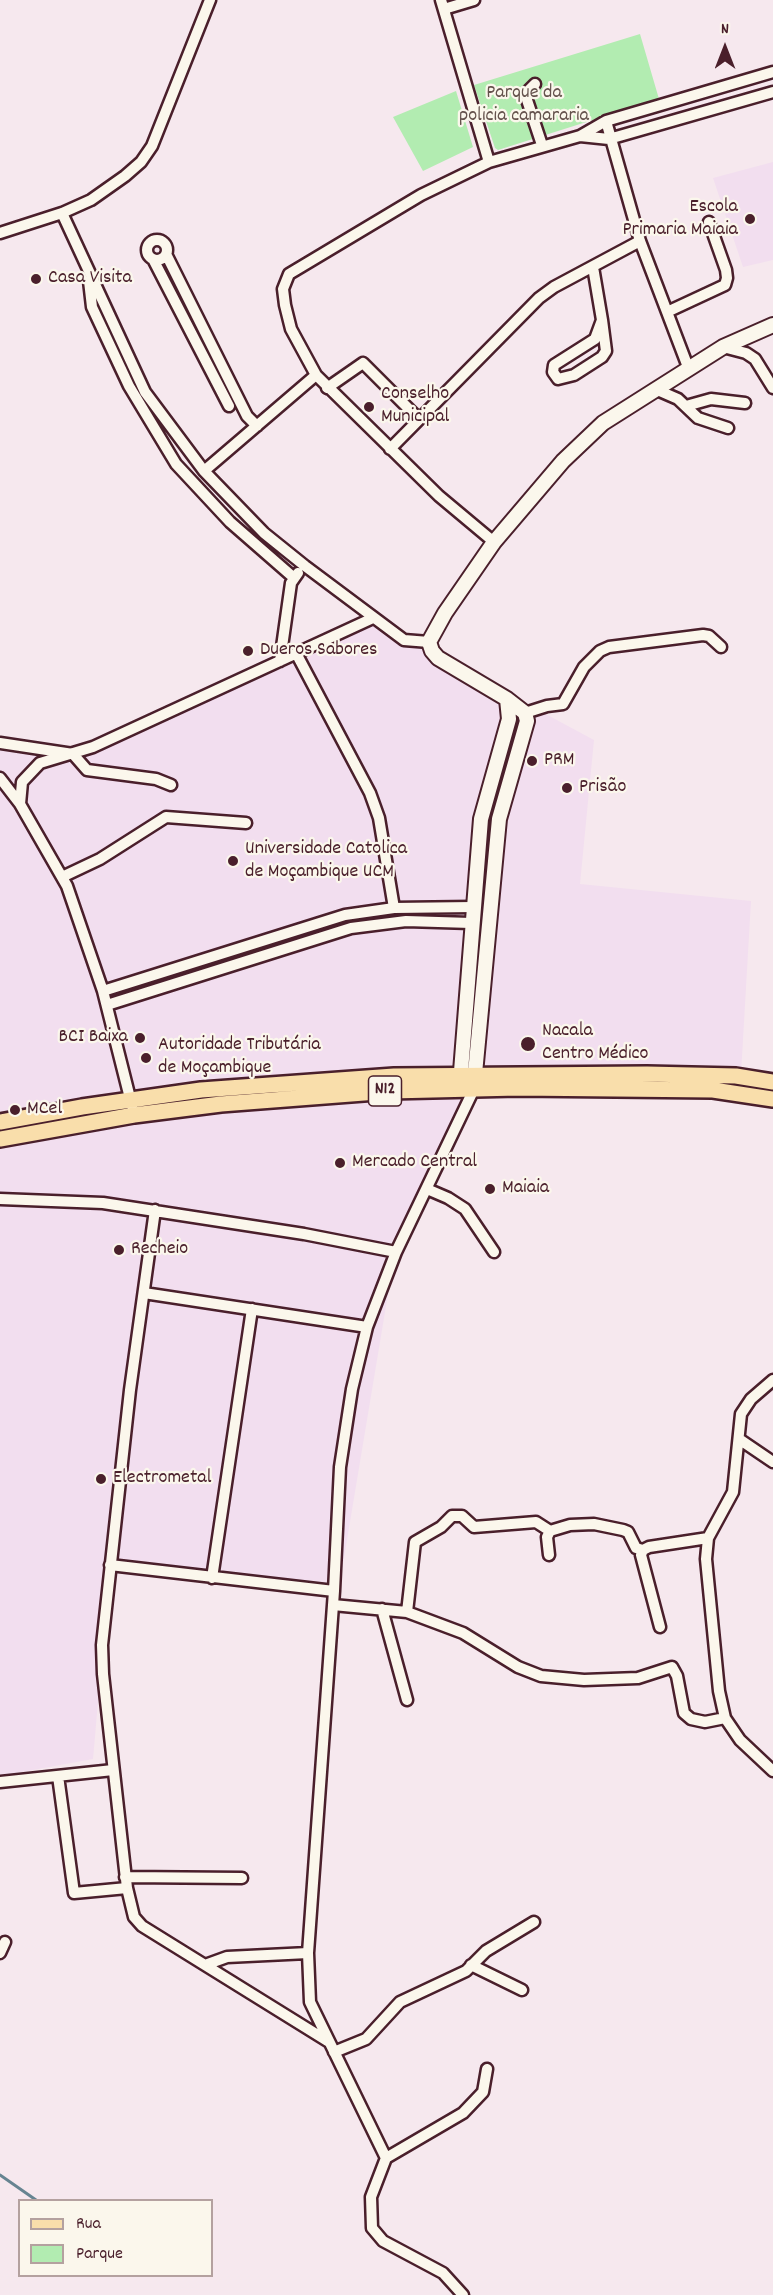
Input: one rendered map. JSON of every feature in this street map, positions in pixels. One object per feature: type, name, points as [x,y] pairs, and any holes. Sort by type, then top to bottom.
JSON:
[{"type":"main road","name":"N12","points":[[0,1139],[134,1115],[468,1082],[704,1076],[773,1082]]},
{"type":"main road","name":"N12","points":[[0,1122],[131,1099],[322,1080],[713,1090],[773,1099]]},
{"type":"street","points":[[0,233],[62,213],[110,188],[147,154],[210,0]]},
{"type":"street","points":[[474,0],[442,5],[489,162]]},
{"type":"street","points":[[494,542],[439,496],[316,375],[302,353],[289,321],[283,289],[289,274],[421,195],[489,162],[580,136],[606,122],[773,72]]},
{"type":"street","points":[[536,84],[528,91],[527,100],[542,145]]},
{"type":"street","points":[[580,136],[609,139],[773,92]]},
{"type":"street","points":[[606,122],[640,241],[688,368]]},
{"type":"street","points":[[62,213],[145,392],[204,471],[264,533],[304,566],[405,640],[429,642]]},
{"type":"street","points":[[667,312],[725,285],[726,270],[709,222]]},
{"type":"street","points":[[229,406],[147,249],[154,240],[165,243],[166,254],[248,416],[257,426]]},
{"type":"street","points":[[390,449],[539,298],[554,287],[640,241]]},
{"type":"street","points":[[153,259],[159,260],[166,254]]},
{"type":"street","points":[[593,267],[602,320],[606,347],[604,354],[573,375],[558,379],[553,372],[554,365],[592,342],[602,320]]},
{"type":"street","points":[[89,274],[92,307],[129,386],[159,439],[201,492],[230,522],[293,577]]},
{"type":"street","points":[[386,2158],[310,2002],[308,1953],[334,1591],[340,1467],[352,1389],[367,1327],[396,1252],[463,1113],[499,819],[526,726],[525,713],[507,699],[438,658],[429,642],[445,613],[494,542],[563,461],[603,423],[723,346],[773,325]]},
{"type":"street","points":[[723,346],[746,353],[755,359],[773,388]]},
{"type":"street","points":[[327,388],[363,363],[419,419]]},
{"type":"street","points":[[204,471],[316,375]]},
{"type":"street","points":[[655,389],[678,399],[698,418],[728,428]]},
{"type":"street","points":[[686,406],[711,399],[745,403]]},
{"type":"street","points":[[280,661],[293,577],[304,566]]},
{"type":"street","points":[[20,804],[22,782],[32,768],[50,759],[93,747],[373,618]]},
{"type":"street","points":[[525,713],[563,704],[584,667],[600,651],[609,647],[703,635],[709,636],[722,647]]},
{"type":"street","points":[[296,653],[370,793],[379,818],[394,908]]},
{"type":"street","points":[[468,1082],[471,923],[481,819],[509,719],[507,699]]},
{"type":"street","points":[[0,742],[73,754],[87,770],[156,779],[171,785]]},
{"type":"street","points":[[0,778],[20,804],[62,877],[107,1005],[134,1115]]},
{"type":"street","points":[[62,877],[100,859],[166,817],[246,823]]},
{"type":"street","points":[[103,992],[345,915],[394,908],[473,907]]},
{"type":"street","points":[[107,1005],[351,928],[406,921],[471,923]]},
{"type":"street","points":[[427,1189],[448,1198],[465,1209],[494,1252]]},
{"type":"street","points":[[0,1200],[60,1200],[156,1210],[396,1252]]},
{"type":"street","points":[[156,1210],[110,1565],[102,1645],[126,1883],[137,1921],[332,2047],[366,2039],[400,2002],[458,1975],[486,1951],[534,1922]]},
{"type":"street","points":[[144,1293],[367,1327]]},
{"type":"street","points":[[212,1578],[252,1309]]},
{"type":"street","points":[[773,1380],[745,1405],[741,1414],[731,1499],[708,1538],[707,1576],[725,1718],[740,1740],[773,1771]]},
{"type":"street","points":[[739,1439],[773,1462]]},
{"type":"street","points":[[407,1612],[415,1542],[441,1527],[452,1516],[462,1516],[474,1527],[537,1522],[550,1531]]},
{"type":"street","points":[[550,1531],[570,1525],[594,1524],[628,1532],[636,1548],[643,1550],[649,1547],[708,1538]]},
{"type":"street","points":[[549,1555],[550,1531]]},
{"type":"street","points":[[643,1550],[641,1555],[660,1626]]},
{"type":"street","points":[[110,1565],[334,1591]]},
{"type":"street","points":[[333,1605],[407,1612],[463,1633],[518,1667],[541,1676],[584,1680],[638,1678],[672,1667],[677,1676],[684,1713],[691,1719],[705,1722],[725,1718]]},
{"type":"street","points":[[382,1609],[407,1700]]},
{"type":"street","points":[[0,1782],[113,1770]]},
{"type":"street","points":[[58,1776],[74,1893],[126,1883],[242,1878]]},
{"type":"street","points":[[0,1953],[5,1942]]},
{"type":"street","points":[[204,1965],[228,1957],[308,1953]]},
{"type":"street","points":[[471,1965],[522,1990]]},
{"type":"street","points":[[463,2295],[443,2273],[376,2235],[372,2228],[370,2208],[386,2158],[463,2113],[483,2092],[487,2069]]},
{"type":"shaded area","name":"Escola Primaria Maiaia","points":[[773,162],[773,260],[743,267],[713,178]]},
{"type":"shaded area","points":[[373,612],[434,654],[594,740],[580,884],[751,901],[741,1074],[480,1070],[395,1252],[338,1594],[110,1565],[93,1759],[0,1776],[0,747],[74,756]]},
{"type":"green space","name":"Parque da policia camararia","points":[[640,34],[659,99],[498,150],[495,148],[474,85]]},
{"type":"green space","points":[[456,91],[473,147],[423,171],[393,117]]},
{"type":"waterway","points":[[0,2175],[35,2199]]},
{"type":"place","name":"Escola Primaria Maiaia","points":[[750,219]]},
{"type":"place","name":"Casa Visita","points":[[36,279]]},
{"type":"place","name":"Conselho Municipal","points":[[369,407]]},
{"type":"place","name":"Dueros Sabores","points":[[248,651]]},
{"type":"place","name":"PRM","points":[[532,761]]},
{"type":"place","name":"Prisão","points":[[567,788]]},
{"type":"place","name":"Universidade Catolica de Moçambique UCM","points":[[233,861]]},
{"type":"place","name":"BCI Baixa","points":[[140,1038]]},
{"type":"place","name":"Nacala Centro Médico","points":[[528,1044]]},
{"type":"place","name":"Autoridade Tributária de Moçambique","points":[[146,1058]]},
{"type":"place","name":"MCel","points":[[15,1110]]},
{"type":"place","name":"Mercado Central","points":[[340,1163]]},
{"type":"place","name":"Maiaia","points":[[490,1189]]},
{"type":"place","name":"Recheio","points":[[119,1250]]},
{"type":"place","name":"Electrometal","points":[[101,1479]]}]
